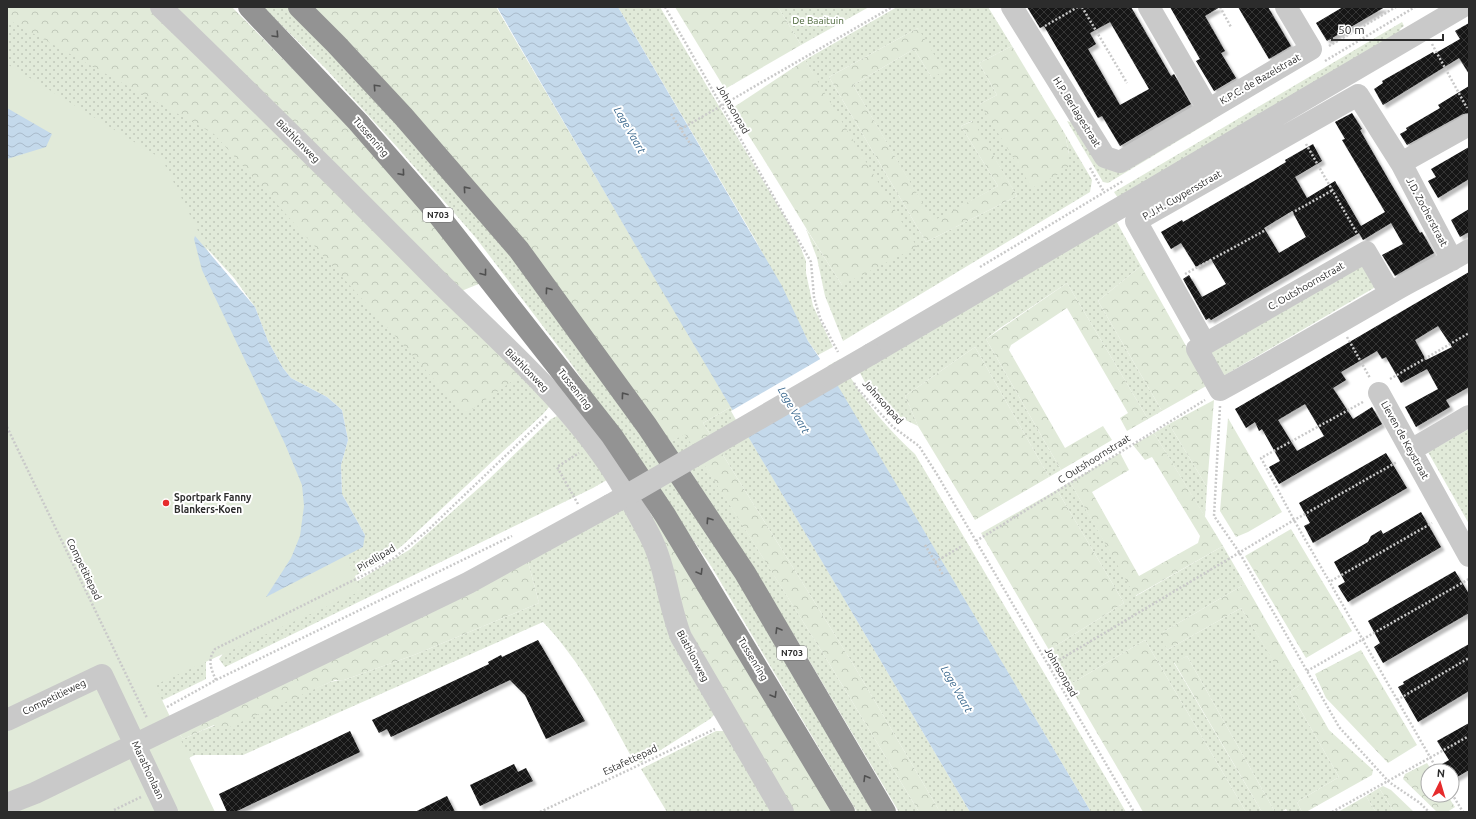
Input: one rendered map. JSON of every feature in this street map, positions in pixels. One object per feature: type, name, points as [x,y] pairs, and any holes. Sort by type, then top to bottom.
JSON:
[{"type":"highway","name":"Tussenring","points":[[249,7],[358,122],[432,207],[612,436],[665,514],[844,812]]},
{"type":"highway","name":"N703","points":[[299,7],[336,44],[403,116],[524,256],[647,426],[745,573],[885,812]]},
{"type":"street","name":"Biathlonweg","points":[[161,7],[304,146],[543,385],[608,462],[651,536],[661,563],[672,610],[681,637],[783,812]]},
{"type":"street","name":"H.P. Berlagestraat","points":[[1012,7],[1106,157],[1120,162],[1208,109]]},
{"type":"street","points":[[1149,7],[1208,109]]},
{"type":"street","name":"K.P.C. de Bazelstraat","points":[[1208,109],[1311,48],[1286,7]]},
{"type":"street","points":[[7,804],[35,793],[132,736],[468,583],[610,505],[871,354],[1462,7]]},
{"type":"street","name":"P.J.H. Cuypersstraat","points":[[1205,344],[1136,221],[1358,95]]},
{"type":"street","name":"J.D. Zocherstraat","points":[[1358,95],[1461,255]]},
{"type":"street","points":[[1401,163],[1469,125]]},
{"type":"street","points":[[1366,252],[1390,293]]},
{"type":"street","name":"C. Outshoornstraat","points":[[1205,344],[1366,252]]},
{"type":"street","points":[[1205,344],[1197,349],[1220,390],[1340,324],[1390,293],[1461,255]]},
{"type":"street","name":"Lieven de Keystraat","points":[[1377,390],[1469,556]]},
{"type":"street","points":[[1412,452],[1469,416]]},
{"type":"street","name":"Marathonlaan","points":[[102,675],[167,812]]},
{"type":"street","name":"Competitieweg","points":[[7,720],[102,675]]},
{"type":"path","name":"Johnsonpad","points":[[665,7],[811,262],[814,297],[820,318],[841,357]]},
{"type":"path","points":[[681,129],[892,7]]},
{"type":"path","points":[[1029,36],[1078,7]]},
{"type":"path","points":[[1082,7],[1127,83]]},
{"type":"path","points":[[1220,7],[1231,27]]},
{"type":"path","points":[[1311,48],[1324,49],[1396,7]]},
{"type":"path","points":[[1432,44],[1469,111]]},
{"type":"path","points":[[671,114],[691,145]]},
{"type":"path","points":[[1297,129],[1333,190],[1366,252]]},
{"type":"path","points":[[1288,215],[1333,190]]},
{"type":"path","points":[[1170,282],[1273,226]]},
{"type":"path","points":[[1340,324],[1377,390]]},
{"type":"path","points":[[1434,763],[1396,700],[1331,581],[1294,520],[1261,458],[1469,334]]},
{"type":"path","name":"Johnsonpad","points":[[854,382],[857,388],[892,427],[919,446],[1134,812]]},
{"type":"path","points":[[1220,390],[1214,516],[1239,552],[1339,727],[1389,782],[1420,803],[1429,812]]},
{"type":"path","name":"C Outshoornstraat","points":[[976,541],[1220,390]]},
{"type":"path","name":"Pirellipad","points":[[216,680],[210,664],[211,656],[216,649],[351,582],[394,558],[432,526],[543,420]]},
{"type":"path","name":"Competitiepad","points":[[7,427],[147,718]]},
{"type":"path","points":[[577,502],[557,467],[583,451]]},
{"type":"path","points":[[1049,666],[1239,552],[1412,452]]},
{"type":"path","points":[[574,508],[585,503]]},
{"type":"path","points":[[1331,581],[1446,515]]},
{"type":"path","points":[[161,710],[216,680],[513,536]]},
{"type":"path","points":[[925,545],[943,575]]},
{"type":"path","points":[[935,562],[962,546]]},
{"type":"path","points":[[1307,671],[1364,641],[1469,580]]},
{"type":"path","points":[[1396,700],[1469,658]]},
{"type":"path","points":[[132,736],[147,718],[154,714]]},
{"type":"path","name":"Estafettepad","points":[[540,812],[721,726]]},
{"type":"path","points":[[1332,812],[1389,782],[1469,736]]},
{"type":"path","points":[[114,810],[156,789]]},
{"type":"path","points":[[1458,803],[1463,812]]},
{"type":"green space","points":[[7,7],[154,7],[548,399],[549,407],[543,414],[404,544],[383,561],[206,655],[206,679],[130,716],[118,692],[365,535],[342,494],[341,465],[348,440],[342,410],[327,397],[291,378],[283,368],[268,341],[255,307],[234,278],[161,198],[7,108]]},
{"type":"green space","points":[[7,7],[151,7],[524,373],[465,414],[214,134],[7,19]]},
{"type":"green space","points":[[171,7],[232,7],[375,153],[481,283],[459,292]]},
{"type":"green space","points":[[263,7],[288,7],[300,18],[492,227],[586,353],[752,600],[876,812],[857,812],[711,566],[570,362],[476,238],[397,147],[326,69]]},
{"type":"green space","points":[[313,7],[496,7],[731,407],[703,423],[853,664],[940,812],[919,812],[824,655],[685,434],[669,443],[450,155],[366,60]]},
{"type":"green space","points":[[618,7],[660,7],[796,236],[806,261],[806,273],[813,306],[833,347],[818,355],[808,341],[755,239]]},
{"type":"green space","points":[[675,7],[778,7],[801,45],[725,89]]},
{"type":"green space","name":"De Baaituin","points":[[778,7],[869,7],[801,45]]},
{"type":"green space","points":[[897,7],[988,7],[1012,46],[979,63],[997,95],[980,104],[1069,154],[1065,134],[1092,180],[1090,192],[843,341],[825,296],[817,258],[806,229],[842,285],[813,74],[805,60]],"holes":[[[918,28],[932,78],[914,49],[853,85],[933,222],[998,186],[961,126],[972,121],[1017,196],[926,242],[829,77]]]},
{"type":"green space","points":[[1402,22],[1404,26],[1400,29],[1401,32],[1118,198],[1114,192]]},
{"type":"green space","points":[[918,28],[944,71],[932,78],[914,49],[853,85],[933,221],[998,186],[961,126],[973,121],[1017,196],[926,242],[829,77]]},
{"type":"green space","points":[[1012,46],[1065,134],[1069,154],[1068,167],[1061,173],[1032,188],[980,104],[997,95],[979,63]]},
{"type":"green space","points":[[805,60],[917,247],[842,285],[731,109]]},
{"type":"green space","name":"Sportpark Fanny Blankers-Koen","points":[[7,64],[162,159],[290,415],[361,591],[155,685],[215,812],[7,812]]},
{"type":"green space","points":[[1212,118],[1213,120],[1108,183],[1103,182],[1067,121],[1076,124],[1113,170]]},
{"type":"green space","points":[[1114,217],[1141,266],[1098,301],[1162,411],[1148,419],[1067,283],[986,339],[1061,470],[1049,477],[975,347],[905,396],[918,426],[895,415],[867,386],[859,371]]},
{"type":"green space","points":[[1365,260],[1379,285],[1220,378],[1206,353]]},
{"type":"green space","points":[[1141,266],[1208,385],[1162,411],[1098,301]]},
{"type":"green space","points":[[1067,283],[1148,419],[1127,431],[1120,418],[1128,413],[1067,308],[1011,345],[1009,350],[1065,448],[1103,426],[1112,440],[1061,470],[986,339]]},
{"type":"green space","points":[[975,347],[1049,477],[975,520],[918,426],[905,396]]},
{"type":"green space","points":[[840,359],[856,386],[873,410],[915,454],[1126,812],[1091,812],[826,367]]},
{"type":"green space","points":[[1214,400],[1207,487],[1169,424]]},
{"type":"green space","points":[[731,407],[970,812],[940,812],[853,664],[703,423]]},
{"type":"green space","points":[[557,416],[612,477],[593,488],[225,667],[219,659],[226,650],[351,585],[409,550],[489,479],[551,419]]},
{"type":"green space","points":[[1228,418],[1282,512],[1248,532],[1236,537],[1220,511]]},
{"type":"green space","points":[[1169,424],[1207,487],[1205,517],[1154,433]]},
{"type":"green space","points":[[1469,429],[1469,524],[1428,452]]},
{"type":"green space","points":[[685,433],[824,655],[919,812],[899,812],[797,640],[691,472],[669,443]]},
{"type":"green space","points":[[1154,433],[1223,546],[1135,596],[1070,482],[1120,453],[1129,470],[1092,492],[1139,576],[1198,543],[1200,536],[1152,457],[1145,460],[1133,445]]},
{"type":"green space","points":[[1070,482],[1136,596],[1223,546],[1245,584],[1163,632],[1167,650],[1241,608],[1280,671],[1292,666],[1302,683],[1290,692],[1339,777],[1297,802],[1302,812],[1288,812],[1286,809],[1281,812],[1275,812],[1187,656],[1174,663],[1262,812],[1246,812],[1145,640],[1069,685],[1049,650],[1124,603],[1057,490]]},
{"type":"green space","points":[[1057,490],[1124,603],[1049,650],[981,533]]},
{"type":"green space","points":[[642,502],[661,528],[833,812],[790,812],[686,624]]},
{"type":"green space","points":[[629,506],[714,715],[640,763],[632,758],[581,670],[557,637],[543,622],[243,755],[195,755],[163,770],[177,730],[183,739],[228,720],[329,683],[344,680],[414,655],[539,603],[527,558]]},
{"type":"green space","points":[[1291,529],[1352,631],[1306,658],[1245,556]]},
{"type":"green space","points":[[527,558],[539,603],[414,655],[344,680],[335,680],[221,731],[214,725],[183,739],[177,730]]},
{"type":"green space","points":[[1245,584],[1292,666],[1280,672],[1241,608],[1167,650],[1162,638],[1163,632]]},
{"type":"green space","points":[[1145,640],[1246,812],[1143,812],[1069,685]]},
{"type":"green space","points":[[1361,650],[1417,745],[1388,763],[1326,698],[1315,674]]},
{"type":"green space","points":[[1187,656],[1275,812],[1262,812],[1174,662]]},
{"type":"green space","points":[[1302,683],[1329,730],[1373,770],[1372,775],[1306,812],[1302,812],[1297,802],[1339,777],[1290,692]]},
{"type":"green space","points":[[716,731],[728,731],[776,812],[667,812],[641,769]]},
{"type":"green space","points":[[1420,766],[1420,796],[1403,779],[1405,774]]},
{"type":"green space","points":[[1383,786],[1391,790],[1414,812],[1394,812],[1379,788]]},
{"type":"green space","points":[[1379,788],[1394,812],[1376,812],[1366,796]]},
{"type":"green space","points":[[1366,796],[1376,812],[1338,812]]},
{"type":"green space","points":[[1428,803],[1452,803],[1455,807],[1447,812],[1437,812]]},
{"type":"water","name":"Lage Vaart","points":[[497,7],[618,7],[782,286],[808,341],[835,381],[1091,812],[970,812],[658,284]]},
{"type":"water","points":[[7,108],[52,134],[46,147],[7,159]]},
{"type":"water","points":[[195,236],[255,307],[268,341],[283,368],[291,378],[327,397],[342,410],[348,440],[341,465],[342,494],[365,535],[363,547],[266,597],[291,558],[300,536],[304,506],[302,485],[285,444],[202,270],[194,239]]},
{"type":"pier","points":[[822,358],[838,382],[745,436],[731,411]]},
{"type":"building","points":[[1027,7],[1131,7],[1171,76],[1174,74],[1191,104],[1120,146],[1102,116],[1098,118],[1044,26],[1040,28]],"holes":[[[1110,22],[1149,89],[1120,105],[1088,49],[1096,44],[1090,33]]]},
{"type":"building","points":[[1170,7],[1220,7],[1205,16],[1225,51],[1221,53],[1236,78],[1214,91],[1196,61],[1200,59]]},
{"type":"building","points":[[1238,7],[1268,7],[1291,46],[1269,59]]},
{"type":"building","points":[[1343,7],[1385,7],[1327,41],[1316,23]]},
{"type":"building","points":[[1469,23],[1469,74],[1459,58],[1383,105],[1374,89],[1383,83],[1382,81],[1433,52],[1434,54],[1460,39],[1455,31]]},
{"type":"building","points":[[1469,86],[1469,113],[1463,114],[1407,145],[1400,134],[1407,130],[1406,128],[1440,108],[1438,105]]},
{"type":"building","points":[[1352,113],[1390,182],[1420,233],[1422,232],[1434,253],[1395,276],[1382,255],[1403,244],[1391,223],[1363,240],[1359,233],[1211,320],[1209,318],[1206,320],[1183,279],[1189,275],[1202,297],[1226,284],[1211,259],[1196,267],[1181,243],[1171,249],[1161,232],[1182,220],[1183,222],[1266,174],[1286,162],[1285,160],[1313,144],[1322,161],[1295,177],[1307,198],[1335,181],[1361,226],[1385,212],[1342,140],[1345,139],[1335,122]],"holes":[[[1292,211],[1306,237],[1279,253],[1264,228]]]},
{"type":"building","points":[[1469,147],[1469,179],[1438,198],[1428,181],[1436,177],[1431,169]]},
{"type":"building","points":[[1469,209],[1469,232],[1460,237],[1451,220]]},
{"type":"building","points":[[1469,272],[1469,387],[1446,400],[1450,407],[1416,427],[1405,407],[1438,389],[1427,369],[1401,383],[1386,357],[1382,359],[1377,351],[1341,372],[1346,380],[1333,388],[1353,419],[1372,407],[1382,424],[1279,484],[1269,467],[1280,461],[1262,429],[1259,431],[1255,422],[1246,428],[1235,409]],"holes":[[[1438,326],[1452,347],[1426,360],[1415,340]],[[1305,404],[1324,436],[1297,451],[1278,420]]]},
{"type":"building","points":[[1386,453],[1407,488],[1313,543],[1304,526],[1310,523],[1299,503]]},
{"type":"building","points":[[1421,512],[1441,547],[1348,602],[1338,586],[1345,582],[1334,562],[1368,542],[1371,536],[1381,530],[1383,534]]},
{"type":"building","points":[[1455,571],[1469,594],[1469,613],[1383,663],[1374,647],[1380,643],[1368,621]]},
{"type":"building","points":[[538,640],[585,721],[546,739],[525,695],[510,680],[391,737],[387,729],[379,733],[372,720],[489,664],[488,662],[501,655],[502,657]]},
{"type":"building","points":[[1469,644],[1469,691],[1418,722],[1398,687],[1404,684],[1403,682]]},
{"type":"building","points":[[1469,723],[1469,770],[1460,775],[1460,763],[1444,763],[1449,760],[1437,741]]},
{"type":"building","points":[[350,731],[360,752],[235,812],[227,812],[219,794]]},
{"type":"building","points":[[514,764],[518,772],[526,768],[533,781],[480,806],[470,785]]},
{"type":"building","points":[[447,796],[455,812],[415,812]]},
{"type":"place","name":"Sportpark Fanny Blankers-Koen","points":[[166,503]]}]
